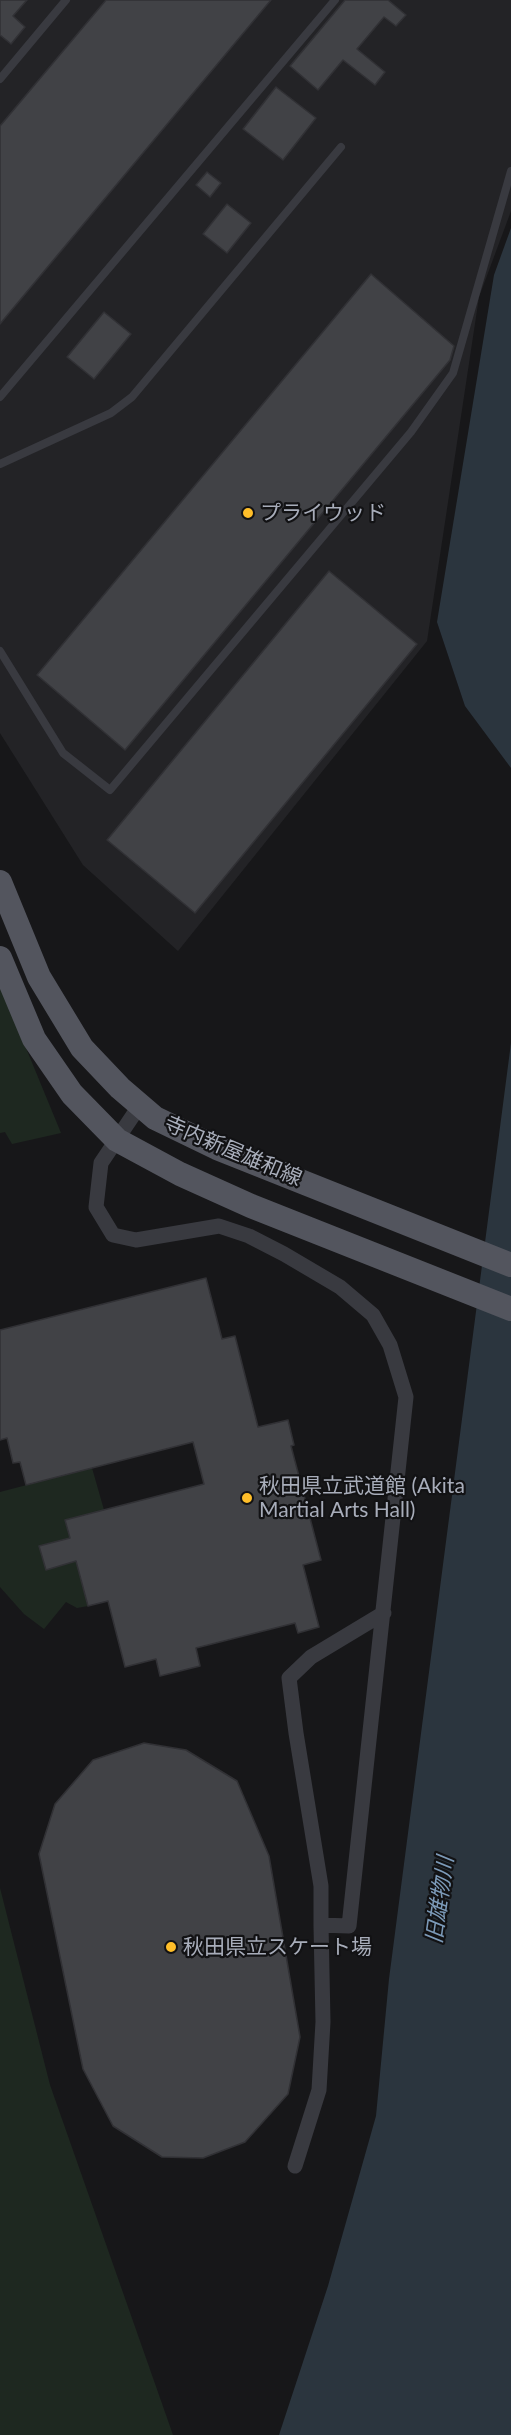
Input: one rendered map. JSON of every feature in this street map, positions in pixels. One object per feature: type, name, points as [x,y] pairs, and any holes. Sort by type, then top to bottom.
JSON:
[{"type":"main road","name":"寺内新屋雄和線","points":[[0,882],[39,977],[82,1048],[120,1088],[155,1118],[217,1148],[511,1265]]},
{"type":"main road","name":"寺内新屋雄和線","points":[[0,958],[34,1039],[72,1094],[117,1140],[180,1174],[251,1206],[511,1309]]},
{"type":"street","points":[[140,1105],[101,1163],[96,1207],[113,1235],[136,1240],[219,1226],[249,1236],[340,1287],[373,1315],[390,1345],[406,1398],[349,1926],[321,1925]]},
{"type":"street","points":[[295,2166],[319,2090],[323,2022],[321,1886],[289,1678],[311,1656],[384,1613]]},
{"type":"lane","points":[[0,79],[66,0]]},
{"type":"lane","points":[[0,397],[334,0]]},
{"type":"lane","points":[[0,464],[111,413],[132,397],[341,147]]},
{"type":"lane","points":[[0,651],[63,753],[110,790],[411,432],[453,373],[511,171]]},
{"type":"shaded area","points":[[0,0],[511,0],[511,211],[479,297],[427,641],[178,951],[83,865],[0,733]]},
{"type":"shaded area","points":[[0,985],[61,1133],[12,1144],[5,1132],[0,1133]]},
{"type":"shaded area","points":[[92,1468],[104,1510],[65,1521],[88,1606],[77,1608],[66,1602],[44,1629],[24,1614],[0,1587],[0,1492]]},
{"type":"shaded area","points":[[0,1888],[50,2085],[173,2435],[0,2435]]},
{"type":"water","points":[[511,228],[511,768],[465,706],[437,622],[494,275]]},
{"type":"water","name":"旧雄物川","points":[[511,1043],[511,2435],[279,2435],[328,2286],[376,2116],[389,1979]]},
{"type":"building","points":[[0,0],[27,0],[13,16],[25,27],[11,44],[0,35]]},
{"type":"building","points":[[106,0],[271,0],[0,324],[0,126]]},
{"type":"building","points":[[345,0],[388,0],[406,15],[396,26],[384,17],[357,49],[385,72],[375,85],[343,60],[318,90],[290,66]]},
{"type":"building","points":[[276,87],[316,118],[283,160],[243,129]]},
{"type":"building","points":[[207,172],[221,183],[210,197],[196,185]]},
{"type":"building","points":[[227,204],[251,223],[227,253],[203,234]]},
{"type":"building","name":"プライウッド","points":[[371,274],[454,346],[450,360],[125,750],[37,675]]},
{"type":"building","points":[[104,312],[131,334],[94,379],[67,357]]},
{"type":"building","name":"プライウッド","points":[[329,571],[417,644],[195,913],[107,840]]},
{"type":"building","points":[[206,1278],[222,1339],[235,1336],[258,1427],[288,1420],[294,1445],[291,1446],[321,1560],[303,1565],[319,1627],[298,1633],[295,1623],[196,1648],[200,1666],[160,1676],[156,1659],[125,1667],[108,1601],[88,1606],[76,1561],[46,1570],[39,1546],[70,1538],[65,1520],[204,1484],[193,1442],[26,1485],[20,1462],[13,1463],[7,1438],[0,1440],[0,1330]]},
{"type":"building","name":"秋田県立スケート場","points":[[144,1743],[186,1750],[237,1781],[269,1856],[300,2037],[288,2094],[245,2142],[203,2158],[162,2157],[113,2126],[83,2069],[39,1854],[55,1804],[93,1760]]},
{"type":"place","name":"プライウッド","points":[[248,513]]},
{"type":"place","name":"秋田県立武道館 (Akita Martial Arts Hall)","points":[[247,1498]]},
{"type":"place","name":"秋田県立スケート場","points":[[171,1947]]}]
